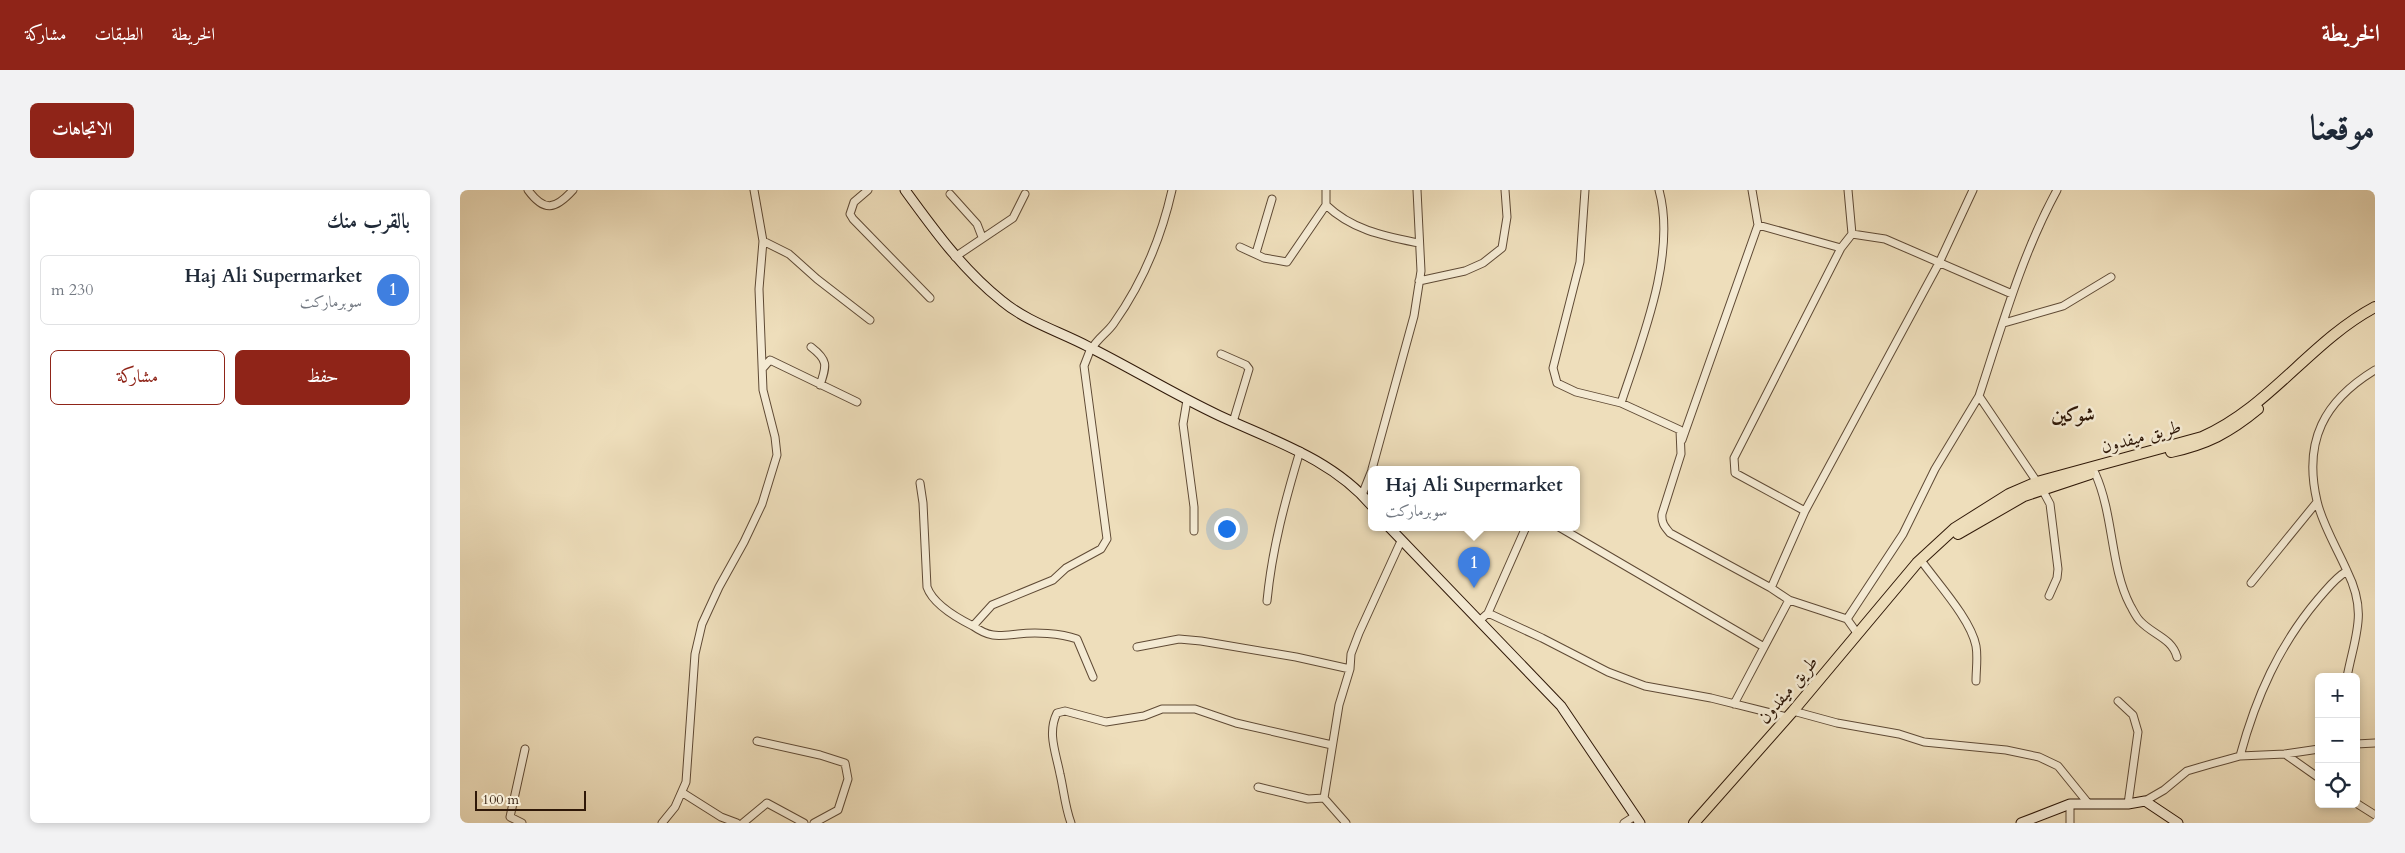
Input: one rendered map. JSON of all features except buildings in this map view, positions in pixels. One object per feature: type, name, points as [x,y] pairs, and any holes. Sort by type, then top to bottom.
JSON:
[{"type":"main road","name":"طريق ميفدون","points":[[1906,578],[1948,541],[2040,486],[2202,437],[2216,431],[2242,413],[2329,339],[2375,307]]},
{"type":"main road","name":"طريق ميفدون","points":[[1694,823],[1790,714],[1856,633],[1906,578],[1917,563],[1955,528],[2009,494],[2198,446],[2230,431],[2343,336],[2375,314]]},
{"type":"street","points":[[528,190],[540,204],[546,206],[555,205],[573,190]]},
{"type":"street","points":[[662,823],[683,793],[686,782],[695,654],[702,624],[718,587],[744,542],[762,504],[777,455],[775,437],[763,390],[759,289],[763,241],[754,190]]},
{"type":"street","points":[[868,190],[854,202],[850,214],[930,298]]},
{"type":"street","points":[[905,190],[955,257],[1002,302],[1036,322],[1091,348],[1186,400],[1300,452],[1335,472],[1368,501]]},
{"type":"street","points":[[973,626],[992,605],[1053,580],[1066,568],[1096,553],[1106,543],[1084,366],[1091,348],[1099,336],[1113,326],[1139,284],[1165,222],[1172,190]]},
{"type":"street","points":[[1240,247],[1264,258],[1287,262],[1326,205],[1326,190]]},
{"type":"street","points":[[1373,466],[1414,316],[1421,271],[1418,243],[1417,190]]},
{"type":"street","points":[[1419,281],[1465,271],[1483,263],[1502,248],[1507,217],[1505,190]]},
{"type":"street","points":[[1585,190],[1580,262],[1553,368],[1557,383],[1565,388],[1621,404],[1680,430],[1679,463],[1661,520],[1670,534],[1771,588],[1788,600],[1848,619],[1856,633]]},
{"type":"street","points":[[1621,404],[1658,284],[1664,230],[1659,190]]},
{"type":"street","points":[[1681,444],[1758,225],[1752,190]]},
{"type":"street","points":[[1805,511],[1735,473],[1734,458],[1841,248],[1852,234],[1848,190]]},
{"type":"street","points":[[1771,588],[1805,511],[1940,263],[1973,190]]},
{"type":"street","points":[[1848,619],[1904,534],[1935,469],[1979,396],[2012,294],[2042,218],[2057,190]]},
{"type":"street","points":[[950,194],[978,224],[982,237]]},
{"type":"street","points":[[955,257],[982,237],[1013,218],[1025,194]]},
{"type":"street","points":[[1256,253],[1272,199]]},
{"type":"street","points":[[1326,205],[1337,216],[1363,229],[1418,243]]},
{"type":"street","points":[[1758,225],[1841,248]]},
{"type":"street","points":[[1852,234],[1885,239],[2012,294]]},
{"type":"street","points":[[763,241],[789,254],[870,320]]},
{"type":"street","points":[[2004,323],[2063,306],[2111,277]]},
{"type":"street","points":[[811,347],[823,356],[825,364],[820,385]]},
{"type":"street","points":[[1220,354],[1246,365],[1249,369],[1233,422]]},
{"type":"street","points":[[763,368],[770,360],[857,402]]},
{"type":"street","points":[[2348,673],[2360,608],[2354,587],[2317,502],[2312,468],[2312,452],[2323,422],[2340,395],[2375,370]]},
{"type":"street","points":[[1979,396],[2040,486],[2050,504],[2058,569],[2057,578],[2049,596]]},
{"type":"street","points":[[1186,400],[1183,424],[1194,507],[1194,531]]},
{"type":"street","points":[[1266,601],[1273,552],[1282,511],[1300,452]]},
{"type":"street","points":[[2095,473],[2105,498],[2117,563],[2130,604],[2139,620],[2157,636],[2167,640],[2175,648],[2178,657]]},
{"type":"street","points":[[1362,494],[1368,479]]},
{"type":"street","points":[[920,483],[928,592],[948,610],[984,633],[1001,637],[1018,634],[1039,634],[1067,635],[1077,638],[1092,677]]},
{"type":"street","points":[[2251,583],[2317,502]]},
{"type":"street","points":[[1392,531],[1561,706],[1639,821],[1624,823]]},
{"type":"street","points":[[1478,621],[1488,613],[1524,531]]},
{"type":"street","points":[[1565,531],[1764,646]]},
{"type":"street","points":[[1324,798],[1339,705],[1350,669],[1351,654],[1359,632],[1401,541]]},
{"type":"street","points":[[1924,563],[1959,613],[1975,640],[1977,648],[1976,682]]},
{"type":"street","points":[[2240,756],[2247,728],[2257,701],[2290,636],[2329,587],[2338,577],[2347,572]]},
{"type":"street","points":[[1734,704],[1788,600]]},
{"type":"street","points":[[1488,613],[1608,672],[1645,686],[1837,723],[1880,729],[1924,742],[2006,750],[2039,757],[2058,766],[2088,803]]},
{"type":"street","points":[[1137,647],[1179,639],[1201,641],[1296,657],[1350,669]]},
{"type":"street","points":[[2118,701],[2133,715],[2138,732],[2128,804]]},
{"type":"street","points":[[1072,823],[1064,798],[1052,739],[1053,720],[1057,713],[1066,711],[1106,722],[1144,716],[1162,709],[1194,709],[1236,723],[1332,746]]},
{"type":"street","points":[[757,741],[820,755],[845,763],[848,779],[845,795],[838,810],[814,823]]},
{"type":"street","points":[[2360,744],[2375,743]]},
{"type":"street","points":[[522,823],[510,817],[525,749]]},
{"type":"street","points":[[2021,823],[2070,804],[2128,804],[2145,801],[2164,790],[2187,772],[2240,756],[2285,754],[2315,750]]},
{"type":"street","points":[[2285,754],[2315,775]]},
{"type":"street","points":[[1258,788],[1308,799],[1324,798]]},
{"type":"street","points":[[683,793],[722,817],[737,823]]},
{"type":"street","points":[[1324,798],[1346,823]]},
{"type":"street","points":[[2145,801],[2178,823]]},
{"type":"street","points":[[743,823],[767,803],[804,823]]},
{"type":"street","points":[[2070,804],[2070,823]]},
{"type":"street","points":[[2360,806],[2375,815]]},
{"type":"place","name":"Haj Ali Supermarket","points":[[1474,588]]},
{"type":"district","name":"شوكين","points":[[2073,414]]}]
